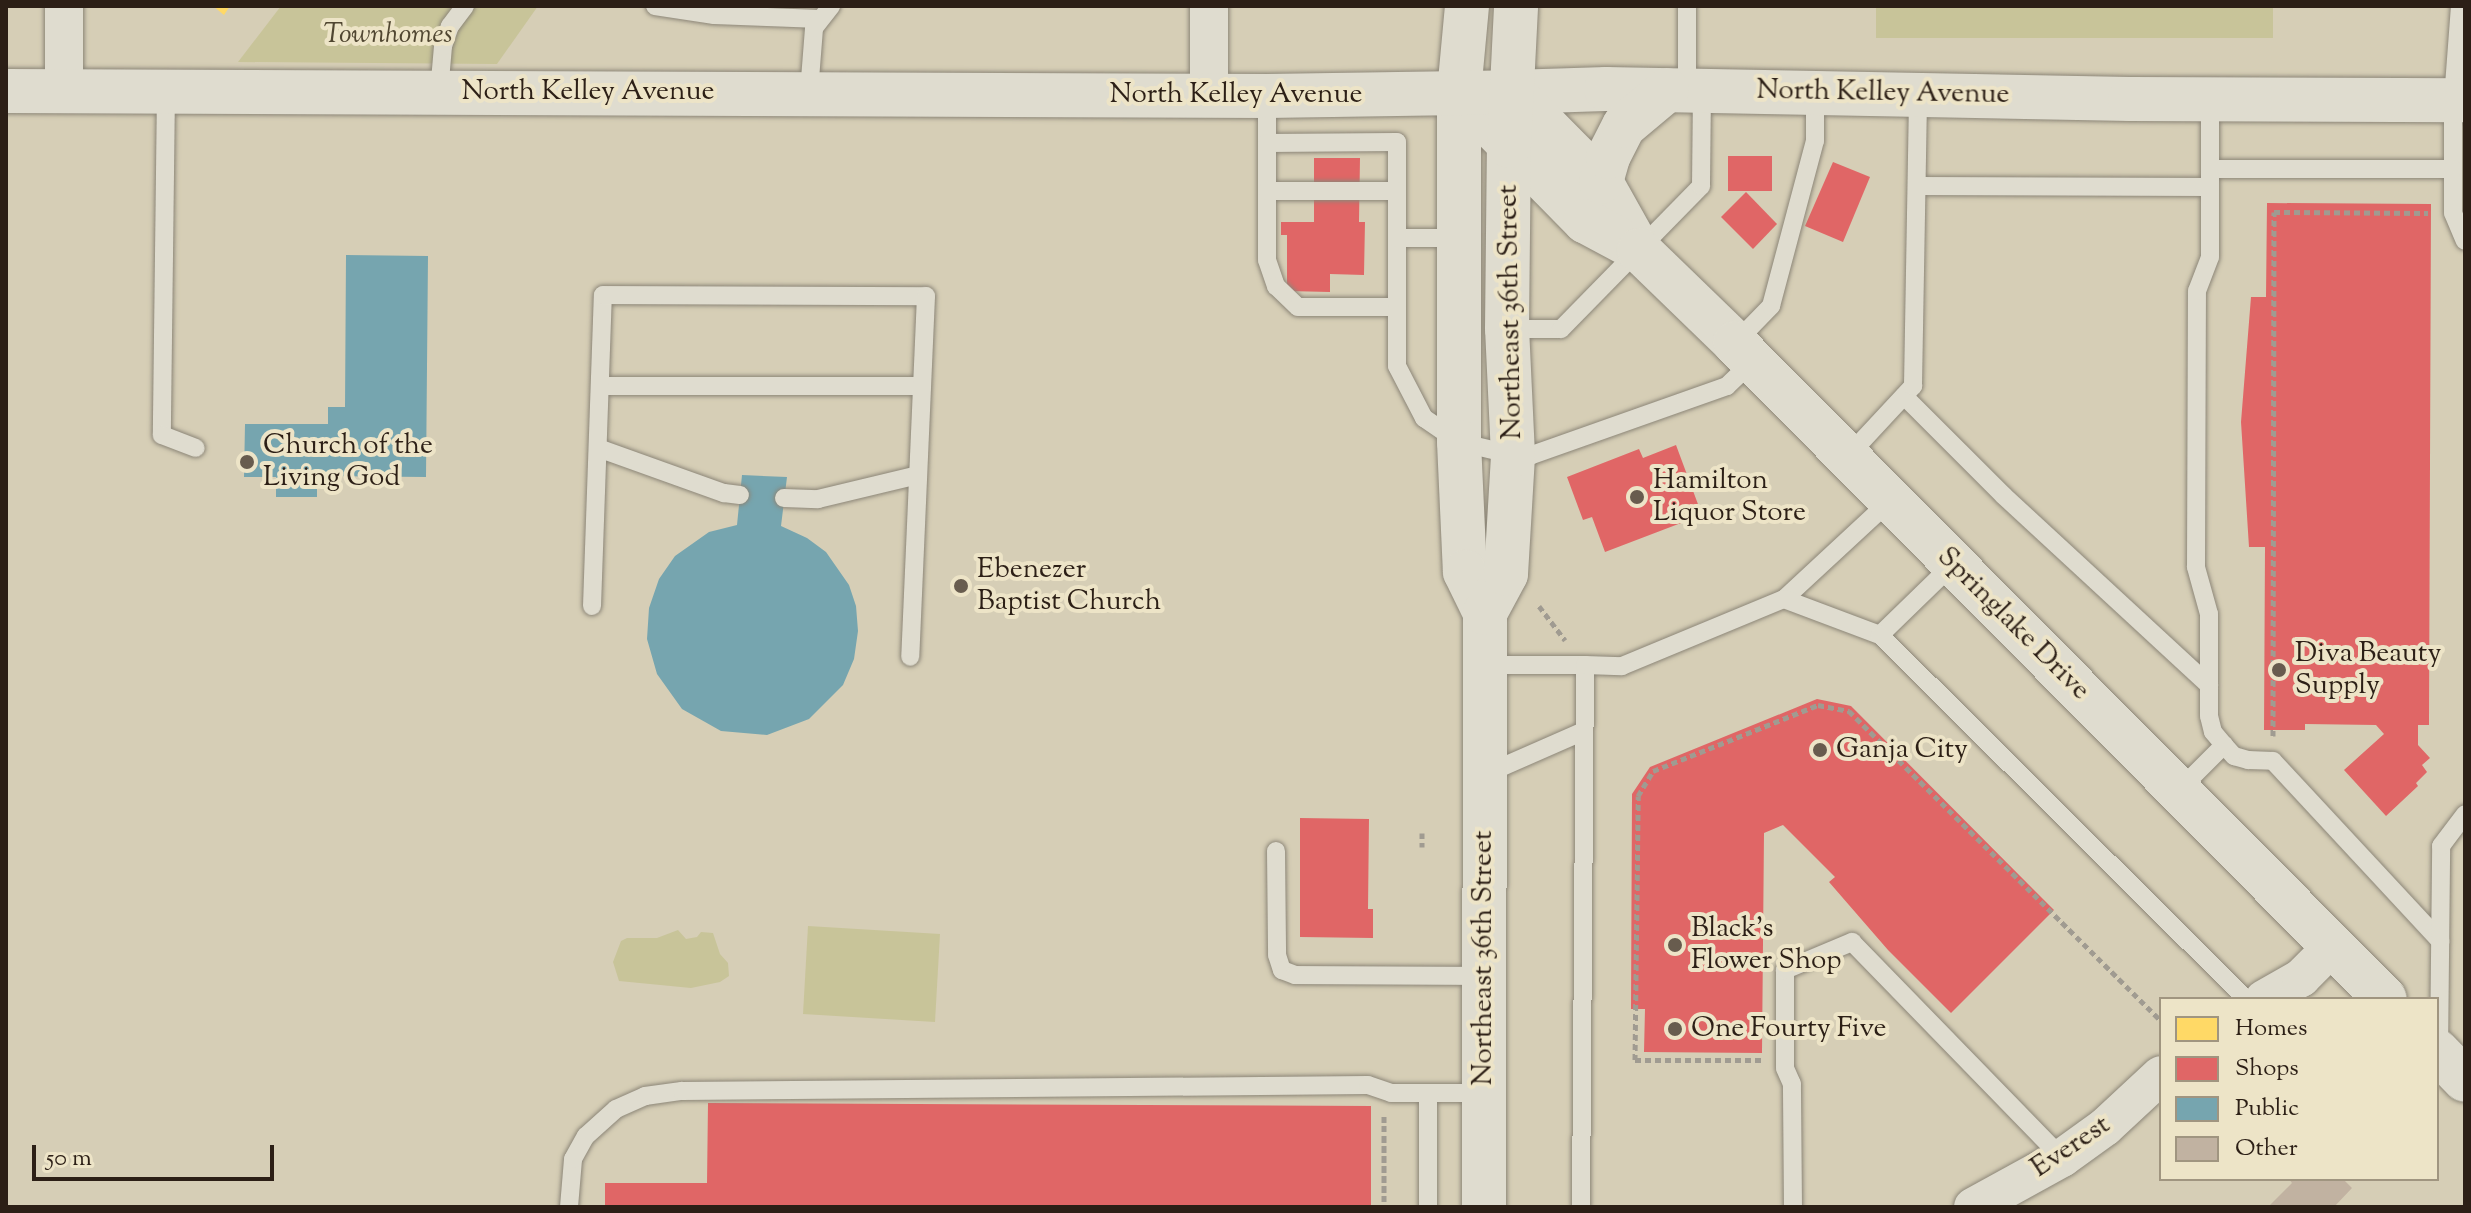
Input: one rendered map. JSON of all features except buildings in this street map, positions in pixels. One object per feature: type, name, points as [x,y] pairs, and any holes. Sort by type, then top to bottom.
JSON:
[{"type":"main road","name":"Northeast 36th Street","points":[[1467,6],[1459,93],[1456,238],[1459,442],[1465,572],[1485,613],[1484,1207]]},
{"type":"main road","name":"Northeast 36th Street","points":[[1485,613],[1506,574],[1513,455],[1507,329],[1509,146],[1516,6]]},
{"type":"main road","name":"North Kelley Avenue","points":[[6,91],[1267,96],[1685,90],[2459,100]]},
{"type":"main road","points":[[1601,182],[1608,157],[1624,126],[1685,90]]},
{"type":"main road","name":"Springlake Drive","points":[[1512,92],[1601,182],[1639,250]]},
{"type":"main road","name":"Springlake Drive","points":[[1459,93],[1585,221],[1639,250],[1744,352],[2383,997]]},
{"type":"street","points":[[64,6],[64,91]]},
{"type":"street","points":[[1209,6],[1209,95]]},
{"type":"street","points":[[2268,997],[2301,978],[2333,946]]},
{"type":"street","name":"Everest","points":[[1973,1207],[2062,1158],[2105,1127],[2159,1077]]},
{"type":"lane","points":[[439,92],[443,46],[450,26],[465,6]]},
{"type":"lane","points":[[655,6],[714,15],[826,12]]},
{"type":"lane","points":[[1507,329],[1561,329],[1701,186],[1685,90],[1687,6]]},
{"type":"lane","points":[[2460,6],[2453,213],[2465,241]]},
{"type":"lane","points":[[809,92],[814,28],[826,12]]},
{"type":"lane","points":[[166,91],[162,435],[196,448]]},
{"type":"lane","points":[[1267,143],[1397,142],[1397,366],[1424,418],[1459,442],[1513,455],[1532,455],[1727,386],[1771,306],[1815,141],[1815,91]]},
{"type":"lane","points":[[1848,456],[1913,386],[1918,93]]},
{"type":"lane","points":[[1267,96],[1267,260],[1276,286],[1298,307],[1397,307]]},
{"type":"lane","points":[[2210,99],[2210,257],[2197,291],[2196,567],[2209,614],[2211,724],[2234,756],[2273,761],[2440,941]]},
{"type":"lane","points":[[1917,186],[2453,169]]},
{"type":"lane","points":[[1267,191],[1397,191]]},
{"type":"lane","points":[[1397,238],[1456,238]]},
{"type":"lane","points":[[592,606],[603,295],[926,296],[910,657]]},
{"type":"lane","points":[[600,386],[922,386]]},
{"type":"lane","points":[[1904,396],[2004,496],[2209,685]]},
{"type":"lane","points":[[598,448],[724,493],[740,495]]},
{"type":"lane","points":[[784,498],[818,499],[918,475]]},
{"type":"lane","points":[[1485,665],[1622,666],[1784,599],[1890,501]]},
{"type":"lane","points":[[1880,635],[1954,563]]},
{"type":"lane","points":[[1784,599],[1880,635],[2244,997]]},
{"type":"lane","points":[[1581,1207],[1585,665]]},
{"type":"lane","points":[[1484,775],[1584,731]]},
{"type":"lane","points":[[2179,790],[2224,745]]},
{"type":"lane","points":[[2447,1061],[2440,941],[2441,846],[2465,814]]},
{"type":"lane","points":[[1276,851],[1277,955],[1282,970],[1295,975],[1484,976]]},
{"type":"lane","points":[[1793,1207],[1792,1084],[1785,1061],[1785,970],[1852,942],[2062,1158]]},
{"type":"lane","points":[[569,1207],[573,1159],[586,1136],[616,1109],[645,1096],[682,1091],[1368,1085],[1384,1090],[1485,1093]]},
{"type":"lane","points":[[1428,1093],[1428,1207]]},
{"type":"path","points":[[2273,741],[2274,212],[2453,213]]},
{"type":"path","points":[[1539,606],[1585,665]]},
{"type":"path","points":[[1785,1061],[1635,1060],[1638,796],[1653,771],[1818,705],[1849,711],[2159,1019]]},
{"type":"path","points":[[1422,833],[1422,847]]},
{"type":"path","points":[[1384,1090],[1384,1207]]},
{"type":"green space","name":"Townhomes","points":[[281,6],[538,6],[497,64],[238,62]]},
{"type":"green space","points":[[1876,6],[2273,6],[2273,38],[1876,38]]},
{"type":"green space","points":[[808,926],[940,934],[935,1022],[803,1014]]},
{"type":"green space","points":[[678,930],[686,939],[697,937],[701,932],[713,933],[720,954],[728,963],[729,976],[720,982],[691,988],[619,981],[613,962],[621,941],[627,938],[657,938]]},
{"type":"place","name":"Church of the Living God","points":[[247,462]]},
{"type":"place","name":"Hamilton Liquor Store","points":[[1637,497]]},
{"type":"place","name":"Ebenezer Baptist Church","points":[[961,586]]},
{"type":"place","name":"Diva Beauty Supply","points":[[2279,670]]},
{"type":"place","name":"Ganja City","points":[[1820,750]]},
{"type":"place","name":"Black's Flower Shop","points":[[1675,945]]},
{"type":"place","name":"One Fourty Five","points":[[1675,1029]]}]
